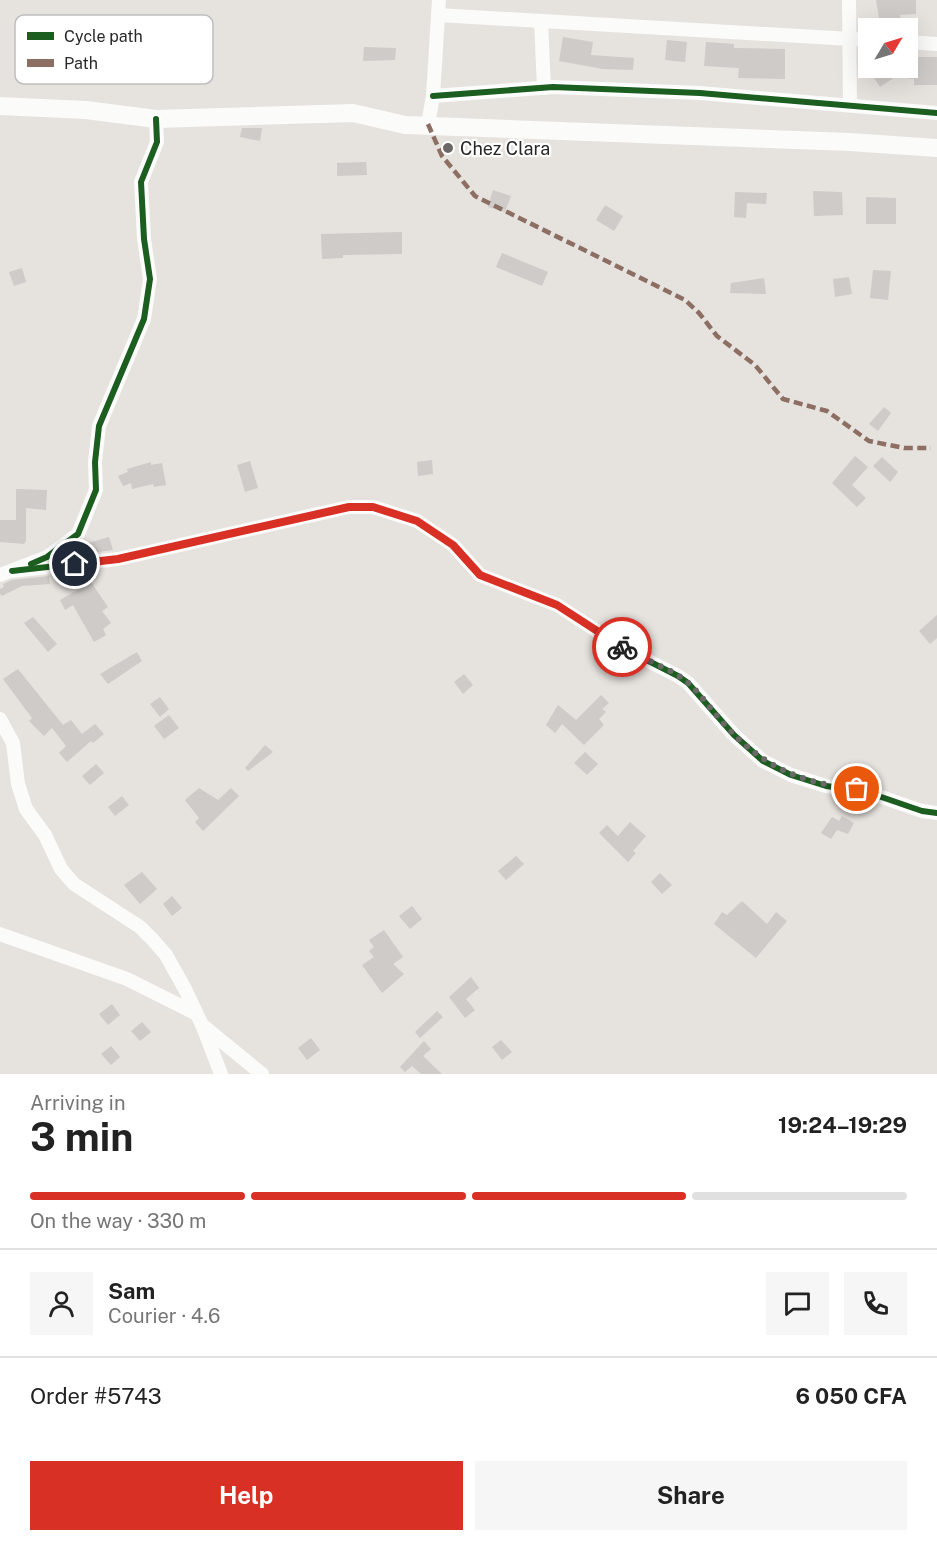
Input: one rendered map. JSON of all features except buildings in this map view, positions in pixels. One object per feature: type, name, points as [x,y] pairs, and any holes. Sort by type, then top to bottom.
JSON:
[{"type":"main road","points":[[0,106],[86,110],[156,118],[353,113],[405,125],[428,124],[850,142],[937,148]]},
{"type":"street","points":[[428,124],[434,96],[439,0]]},
{"type":"street","points":[[849,0],[850,105]]},
{"type":"street","points":[[438,15],[858,39]]},
{"type":"street","points":[[541,21],[544,88]]},
{"type":"street","points":[[918,43],[937,44]]},
{"type":"street","points":[[434,96],[544,88],[700,93],[937,113]]},
{"type":"street","points":[[6,573],[47,557],[78,534],[96,490],[95,462],[99,426],[144,319],[150,279],[144,239],[141,182],[157,142],[156,118]]},
{"type":"street","points":[[6,573],[118,559],[349,507],[373,507],[395,512],[435,531],[453,545],[480,575],[557,605],[623,648],[678,676],[688,683],[734,735],[764,761],[791,775],[826,786],[864,791],[922,811],[937,813]]},
{"type":"street","points":[[0,719],[13,743],[18,784],[26,809],[45,835],[61,869],[74,884],[140,927],[171,963],[199,1019],[221,1074]]},
{"type":"street","points":[[0,934],[127,979],[199,1019],[262,1074]]},
{"type":"marked path","points":[[428,124],[442,156],[475,196],[685,300],[699,313],[717,336],[755,365],[783,399],[827,411],[869,441],[904,448],[931,448]]},
{"type":"cycle path","points":[[433,96],[553,87],[700,93],[937,113]]},
{"type":"cycle path","points":[[31,564],[47,557],[78,534],[96,490],[95,462],[99,426],[144,319],[150,279],[144,239],[141,182],[157,142],[156,119]]},
{"type":"cycle path","points":[[12,571],[118,559],[349,507],[373,507],[417,521],[453,545],[480,575],[557,605],[623,648],[678,676],[688,683],[734,735],[763,761],[791,775],[826,786],[864,791],[922,811],[937,813]]},
{"type":"way so far","points":[[622,647],[688,683],[734,735],[764,761],[791,775],[826,786],[857,789]]},
{"type":"place","name":"Chez Clara","points":[[448,148]]},
{"type":"route","points":[[75,564],[118,559],[349,507],[373,507],[395,512],[435,531],[453,545],[480,575],[557,605],[622,647]]}]
